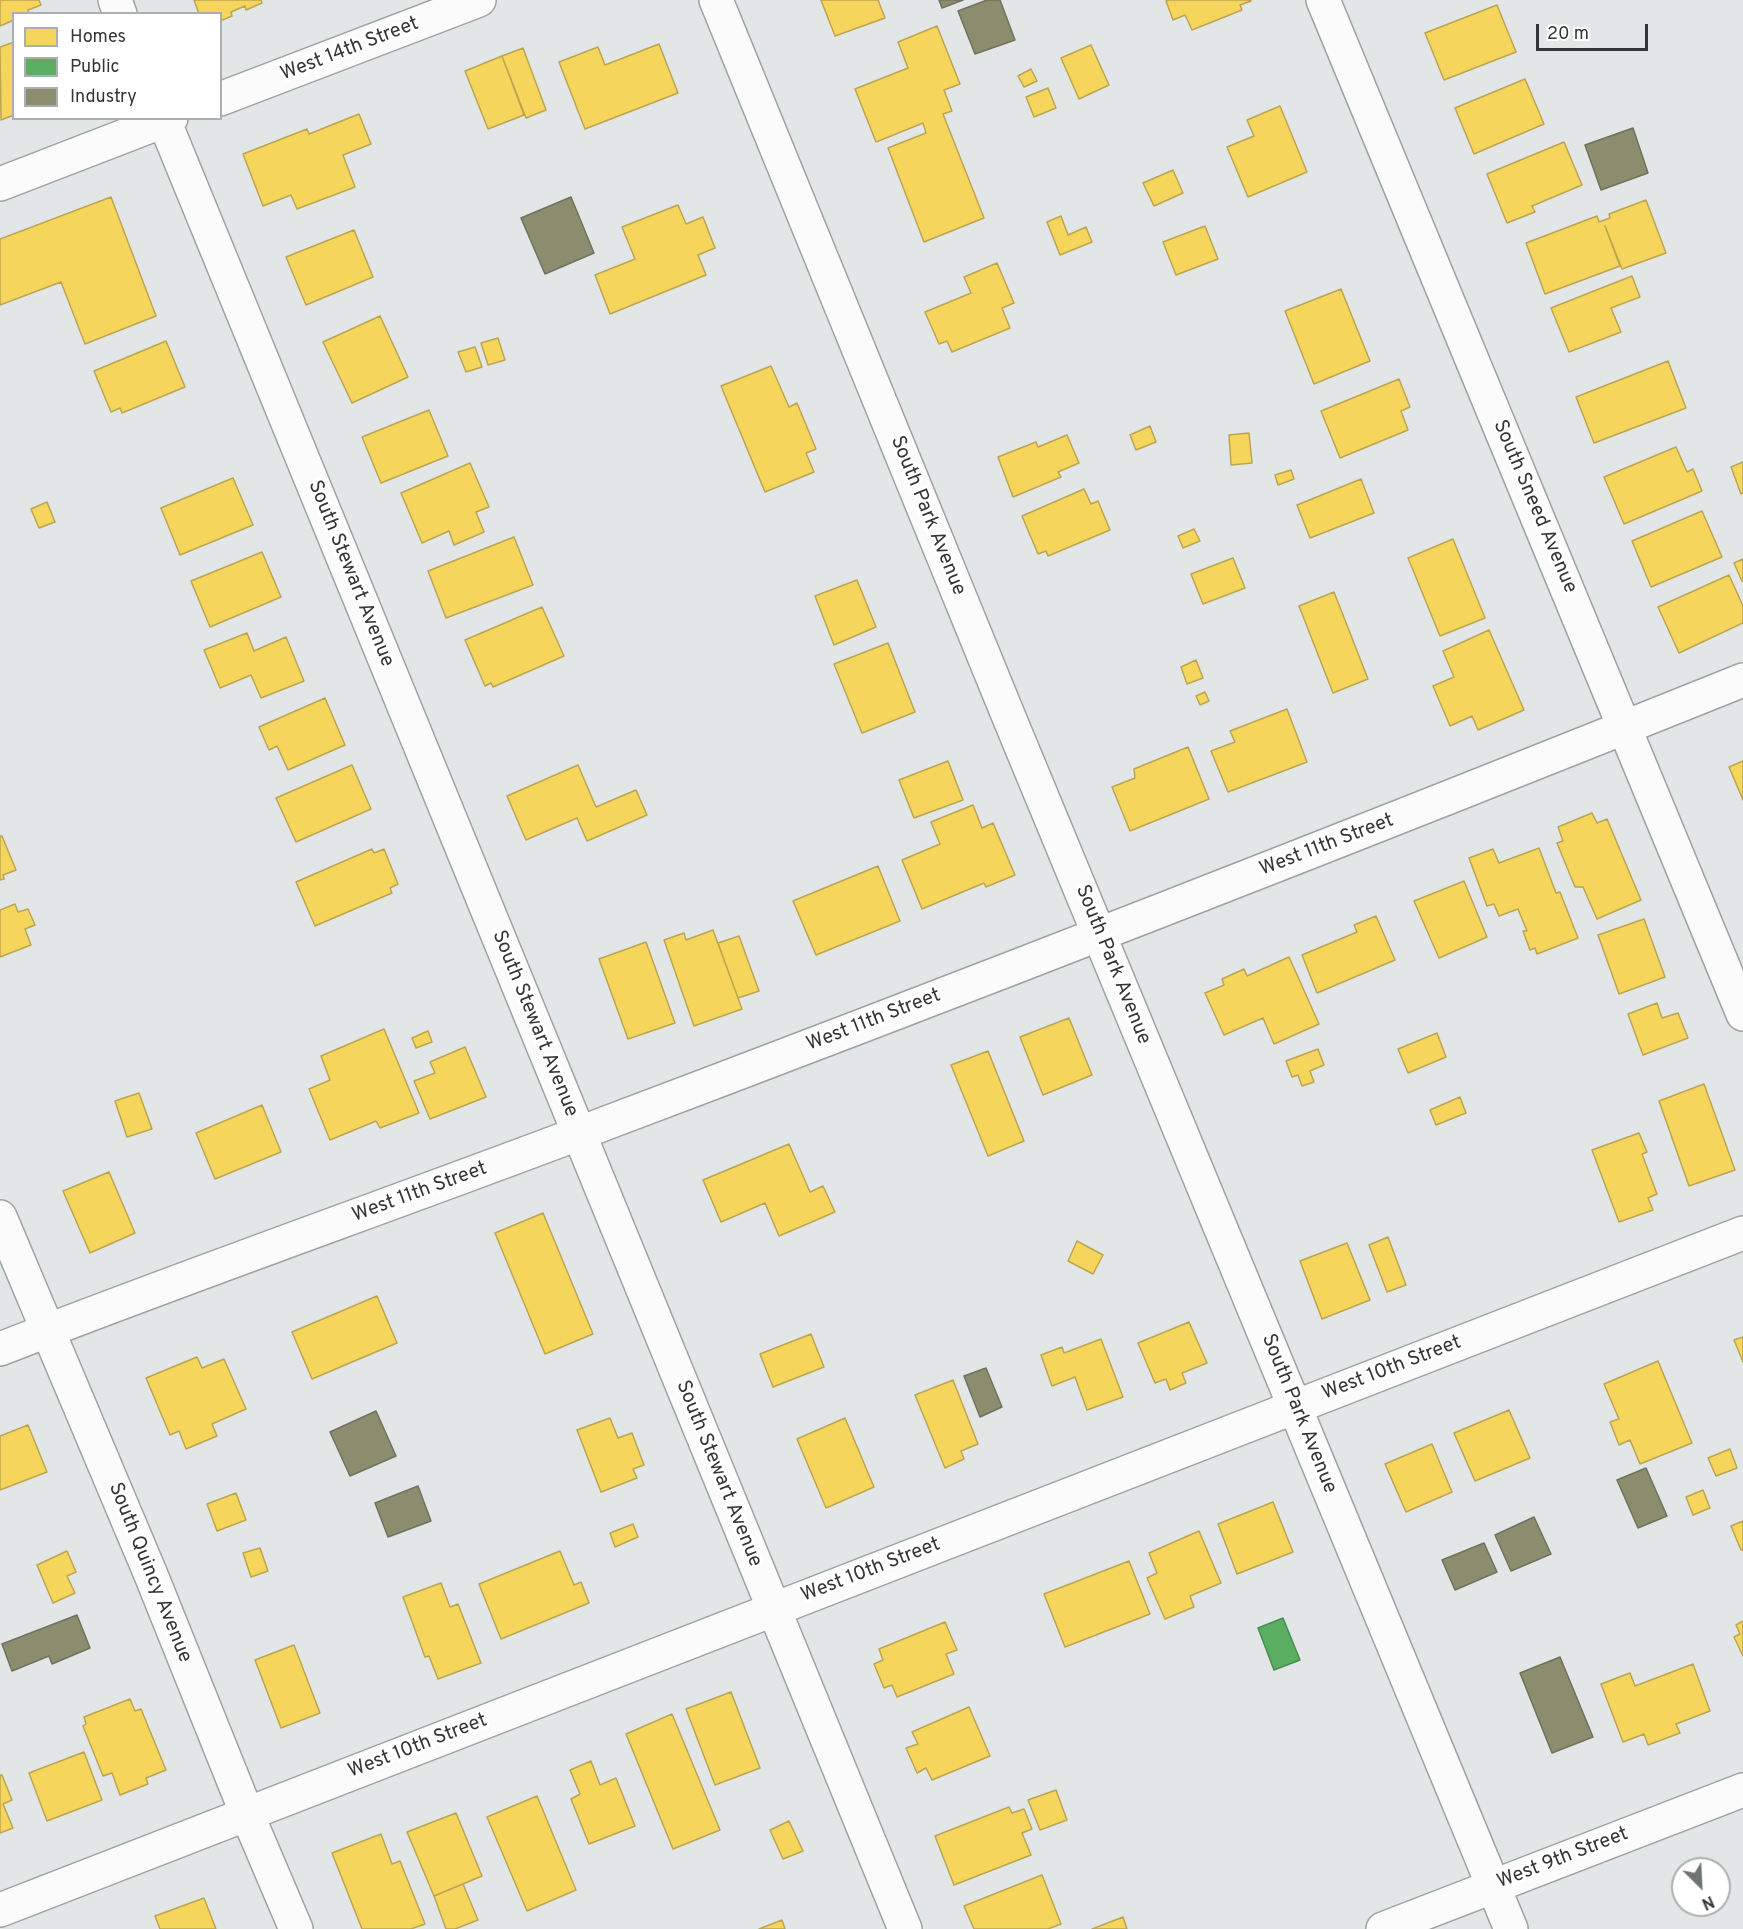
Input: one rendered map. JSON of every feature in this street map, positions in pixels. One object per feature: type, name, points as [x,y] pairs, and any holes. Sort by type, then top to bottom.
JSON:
[{"type":"street","name":"West 14th Street","points":[[222,98],[479,0]]},
{"type":"street","name":"South Park Avenue","points":[[716,0],[1511,1929]]},
{"type":"street","name":"South Sneed Avenue","points":[[1323,0],[1743,1014]]},
{"type":"street","points":[[0,184],[163,120]]},
{"type":"street","name":"South Stewart Avenue","points":[[166,120],[905,1929]]},
{"type":"street","name":"West 11th Street","points":[[0,1349],[579,1134],[1375,828],[1743,680]]},
{"type":"street","name":"South Quincy Avenue","points":[[0,1217],[151,1575],[296,1929]]},
{"type":"street","name":"West 10th Street","points":[[0,1910],[1743,1233]]},
{"type":"street","name":"West 9th Street","points":[[1383,1929],[1743,1790]]},
{"type":"building: Homes","points":[[0,0],[39,0],[41,5],[28,10],[28,12],[12,12],[12,21],[0,26]]},
{"type":"building: Homes","points":[[194,0],[261,0],[262,3],[246,10],[245,6],[231,12],[232,16],[222,20],[222,12],[198,12]]},
{"type":"building: Homes","points":[[821,0],[878,0],[885,18],[835,36]]},
{"type":"building: Homes","points":[[1166,1],[1251,1],[1240,5],[1242,10],[1192,30],[1185,15],[1173,20]]},
{"type":"building: Homes","points":[[1497,5],[1516,52],[1444,80],[1425,33]]},
{"type":"building: Homes","points":[[937,26],[960,84],[944,90],[952,111],[943,114],[984,218],[924,242],[888,148],[926,133],[923,123],[876,142],[855,89],[908,68],[898,42]]},
{"type":"building: Homes","points":[[12,43],[12,116],[1,120],[0,47]]},
{"type":"building: Homes","points":[[659,44],[678,93],[585,129],[559,62],[598,47],[605,65]]},
{"type":"building: Homes","points":[[1091,45],[1109,85],[1079,99],[1061,58]]},
{"type":"building: Homes","points":[[523,48],[546,110],[526,118],[502,56]]},
{"type":"building: Homes","points":[[502,56],[524,115],[488,129],[465,71]]},
{"type":"building: Homes","points":[[1031,69],[1037,81],[1024,87],[1018,76]]},
{"type":"building: Homes","points":[[1525,79],[1544,124],[1474,154],[1455,108]]},
{"type":"building: Homes","points":[[1048,88],[1056,108],[1034,117],[1026,97]]},
{"type":"building: Homes","points":[[1280,106],[1307,172],[1248,197],[1227,147],[1254,136],[1247,120]]},
{"type":"building: Homes","points":[[359,114],[371,144],[343,155],[355,187],[297,209],[291,195],[263,206],[243,154],[307,129],[309,134]]},
{"type":"building: Homes","points":[[1564,142],[1582,185],[1532,206],[1535,212],[1507,223],[1487,174]]},
{"type":"building: Homes","points":[[1173,170],[1183,193],[1154,206],[1143,183]]},
{"type":"building: Homes","points":[[111,197],[156,316],[85,344],[61,282],[0,305],[0,239]]},
{"type":"building: Homes","points":[[1646,200],[1666,253],[1622,269],[1605,226],[1620,266],[1545,294],[1526,243],[1597,216],[1599,222],[1610,218],[1609,214]]},
{"type":"building: Homes","points":[[678,205],[686,224],[703,217],[715,248],[698,255],[706,275],[610,314],[595,275],[635,259],[622,227]]},
{"type":"building: Homes","points":[[1061,216],[1068,235],[1086,227],[1092,242],[1060,255],[1047,222]]},
{"type":"building: Homes","points":[[1205,226],[1218,259],[1176,275],[1163,242]]},
{"type":"building: Homes","points":[[354,230],[373,277],[306,305],[286,257]]},
{"type":"building: Homes","points":[[997,263],[1014,303],[1002,308],[1010,328],[952,352],[947,341],[939,344],[925,312],[971,293],[964,277]]},
{"type":"building: Homes","points":[[1632,276],[1640,297],[1611,308],[1621,332],[1569,352],[1551,308]]},
{"type":"building: Homes","points":[[1341,289],[1370,361],[1314,384],[1285,311]]},
{"type":"building: Homes","points":[[380,316],[408,377],[352,403],[323,342]]},
{"type":"building: Homes","points":[[498,338],[505,360],[488,365],[481,343]]},
{"type":"building: Homes","points":[[166,341],[185,387],[122,413],[120,408],[111,412],[94,371]]},
{"type":"building: Homes","points":[[475,347],[482,367],[466,372],[458,352]]},
{"type":"building: Homes","points":[[1668,361],[1686,408],[1594,443],[1576,397]]},
{"type":"building: Homes","points":[[771,366],[789,407],[797,403],[816,449],[806,453],[814,472],[765,492],[721,386]]},
{"type":"building: Homes","points":[[1399,379],[1410,407],[1401,411],[1408,430],[1340,458],[1321,411]]},
{"type":"building: Homes","points":[[429,410],[448,456],[381,483],[362,437]]},
{"type":"building: Homes","points":[[1150,426],[1156,442],[1136,450],[1130,435]]},
{"type":"building: Homes","points":[[1249,433],[1252,463],[1231,465],[1229,435]]},
{"type":"building: Homes","points":[[1067,435],[1079,463],[1058,472],[1061,477],[1013,497],[998,457],[1036,442],[1038,447]]},
{"type":"building: Homes","points":[[1676,447],[1687,472],[1693,469],[1702,491],[1624,524],[1604,477]]},
{"type":"building: Homes","points":[[1743,462],[1743,493],[1741,494],[1731,467]]},
{"type":"building: Homes","points":[[470,463],[489,507],[476,512],[484,532],[454,545],[449,531],[422,543],[401,493]]},
{"type":"building: Homes","points":[[1291,470],[1294,479],[1278,485],[1275,475]]},
{"type":"building: Homes","points":[[233,478],[253,525],[180,555],[161,508]]},
{"type":"building: Homes","points":[[1361,479],[1374,513],[1310,538],[1297,505]]},
{"type":"building: Homes","points":[[1084,489],[1091,504],[1098,501],[1110,530],[1048,556],[1046,551],[1038,554],[1022,516]]},
{"type":"building: Homes","points":[[47,502],[55,522],[39,528],[31,509]]},
{"type":"building: Homes","points":[[1702,511],[1722,557],[1651,587],[1632,541]]},
{"type":"building: Homes","points":[[1194,529],[1200,541],[1183,548],[1178,536]]},
{"type":"building: Homes","points":[[514,537],[533,585],[446,618],[428,571]]},
{"type":"building: Homes","points":[[1453,539],[1485,618],[1440,636],[1408,558]]},
{"type":"building: Homes","points":[[262,552],[281,597],[210,627],[191,581]]},
{"type":"building: Homes","points":[[1233,558],[1245,588],[1203,604],[1191,574]]},
{"type":"building: Homes","points":[[1743,559],[1743,581],[1742,581],[1734,563]]},
{"type":"building: Homes","points":[[1729,575],[1743,606],[1743,623],[1679,653],[1658,607]]},
{"type":"building: Homes","points":[[857,580],[876,627],[834,645],[815,596]]},
{"type":"building: Homes","points":[[1334,592],[1368,679],[1333,693],[1299,606]]},
{"type":"building: Homes","points":[[542,607],[564,656],[493,687],[491,683],[485,686],[465,640]]},
{"type":"building: Homes","points":[[1489,630],[1524,710],[1478,730],[1472,716],[1450,726],[1433,686],[1454,677],[1443,651]]},
{"type":"building: Homes","points":[[247,633],[254,651],[286,637],[304,681],[261,698],[251,675],[220,688],[204,650]]},
{"type":"building: Homes","points":[[888,643],[915,712],[862,733],[834,664]]},
{"type":"building: Homes","points":[[1196,660],[1203,678],[1187,684],[1181,667]]},
{"type":"building: Homes","points":[[1205,692],[1209,701],[1200,705],[1196,696]]},
{"type":"building: Homes","points":[[325,698],[345,745],[288,770],[277,746],[269,750],[259,727]]},
{"type":"building: Homes","points":[[1287,709],[1307,762],[1228,792],[1211,751],[1235,742],[1230,731]]},
{"type":"building: Homes","points":[[1188,747],[1209,799],[1130,831],[1112,787],[1135,778],[1134,769]]},
{"type":"building: Homes","points":[[948,761],[963,800],[914,818],[899,780]]},
{"type":"building: Homes","points":[[1743,761],[1743,800],[1729,767]]},
{"type":"building: Homes","points":[[352,765],[371,809],[296,842],[276,798]]},
{"type":"building: Homes","points":[[578,765],[596,807],[636,790],[647,815],[587,841],[577,818],[526,840],[507,796]]},
{"type":"building: Homes","points":[[973,805],[982,828],[993,823],[1015,875],[986,887],[984,883],[922,909],[902,860],[940,844],[931,822]]},
{"type":"building: Homes","points":[[1592,813],[1597,823],[1607,819],[1641,900],[1597,919],[1583,887],[1575,887],[1557,843],[1563,841],[1558,827]]},
{"type":"building: Homes","points":[[0,836],[2,836],[16,870],[3,875],[4,879],[0,880]]},
{"type":"building: Homes","points":[[1539,848],[1556,893],[1560,892],[1578,938],[1537,954],[1535,948],[1530,950],[1523,931],[1527,931],[1518,909],[1499,916],[1494,904],[1487,906],[1469,858],[1493,849],[1499,863]]},
{"type":"building: Homes","points":[[372,849],[374,853],[384,849],[398,884],[390,888],[392,893],[315,926],[296,882]]},
{"type":"building: Homes","points":[[878,866],[900,921],[816,955],[793,901]]},
{"type":"building: Homes","points":[[1464,881],[1487,937],[1439,958],[1414,901]]},
{"type":"building: Homes","points":[[15,904],[18,912],[28,909],[35,925],[25,929],[31,945],[0,957],[0,910]]},
{"type":"building: Homes","points":[[1376,916],[1395,960],[1317,993],[1302,955],[1357,932],[1354,925]]},
{"type":"building: Homes","points":[[1644,919],[1665,977],[1619,994],[1598,935]]},
{"type":"building: Homes","points":[[713,930],[742,1009],[694,1026],[664,940],[684,933],[686,940]]},
{"type":"building: Homes","points":[[739,936],[759,991],[738,998],[718,943]]},
{"type":"building: Homes","points":[[646,942],[675,1023],[628,1039],[599,959]]},
{"type":"building: Homes","points":[[1289,957],[1319,1024],[1274,1044],[1263,1018],[1224,1035],[1205,993],[1224,985],[1222,979],[1244,969],[1247,976]]},
{"type":"building: Homes","points":[[1657,1003],[1662,1018],[1678,1013],[1688,1038],[1643,1055],[1628,1014]]},
{"type":"building: Homes","points":[[1069,1018],[1092,1075],[1043,1095],[1020,1037]]},
{"type":"building: Homes","points":[[384,1029],[419,1113],[380,1128],[376,1121],[330,1140],[309,1089],[330,1080],[321,1056]]},
{"type":"building: Homes","points":[[428,1031],[432,1042],[416,1048],[412,1038]]},
{"type":"building: Homes","points":[[1437,1033],[1446,1057],[1408,1073],[1398,1049]]},
{"type":"building: Homes","points":[[465,1047],[486,1097],[430,1119],[414,1081],[435,1073],[430,1062]]},
{"type":"building: Homes","points":[[1318,1049],[1324,1065],[1310,1071],[1314,1082],[1302,1086],[1298,1075],[1292,1077],[1286,1061]]},
{"type":"building: Homes","points":[[988,1051],[1024,1141],[988,1156],[951,1065]]},
{"type":"building: Homes","points":[[1704,1084],[1735,1170],[1689,1186],[1659,1101]]},
{"type":"building: Homes","points":[[139,1093],[152,1129],[127,1137],[115,1101]]},
{"type":"building: Homes","points":[[1460,1097],[1466,1113],[1436,1125],[1430,1110]]},
{"type":"building: Homes","points":[[262,1105],[281,1152],[215,1179],[196,1133]]},
{"type":"building: Homes","points":[[1639,1133],[1647,1152],[1642,1154],[1657,1194],[1648,1198],[1653,1210],[1619,1222],[1592,1150]]},
{"type":"building: Homes","points":[[789,1144],[810,1192],[823,1186],[835,1212],[779,1236],[765,1203],[721,1222],[703,1180]]},
{"type":"building: Homes","points":[[109,1172],[135,1233],[90,1253],[63,1191]]},
{"type":"building: Homes","points":[[543,1213],[593,1334],[545,1354],[495,1233]]},
{"type":"building: Homes","points":[[1388,1237],[1406,1285],[1387,1292],[1369,1245]]},
{"type":"building: Homes","points":[[1077,1241],[1103,1255],[1093,1274],[1068,1261]]},
{"type":"building: Homes","points":[[1347,1243],[1370,1300],[1322,1319],[1300,1261]]},
{"type":"building: Homes","points":[[377,1296],[397,1343],[312,1379],[292,1332]]},
{"type":"building: Homes","points":[[1189,1322],[1207,1363],[1182,1373],[1186,1383],[1170,1390],[1166,1379],[1155,1383],[1138,1343]]},
{"type":"building: Homes","points":[[811,1334],[824,1367],[773,1387],[760,1354]]},
{"type":"building: Homes","points":[[1743,1337],[1743,1362],[1734,1340]]},
{"type":"building: Homes","points":[[1101,1339],[1123,1397],[1087,1410],[1075,1377],[1052,1386],[1041,1355],[1062,1347],[1064,1353]]},
{"type":"building: Homes","points":[[197,1357],[202,1368],[224,1359],[246,1409],[212,1424],[217,1436],[186,1449],[179,1431],[170,1435],[146,1378]]},
{"type":"building: Homes","points":[[1658,1361],[1692,1443],[1640,1464],[1630,1440],[1619,1445],[1610,1422],[1619,1419],[1604,1384]]},
{"type":"building: Homes","points":[[953,1380],[978,1444],[961,1451],[964,1459],[945,1468],[915,1395]]},
{"type":"building: Homes","points":[[1509,1410],[1530,1458],[1475,1481],[1454,1433]]},
{"type":"building: Homes","points":[[610,1418],[618,1438],[632,1433],[644,1465],[633,1469],[637,1478],[601,1492],[577,1430]]},
{"type":"building: Homes","points":[[845,1418],[874,1487],[826,1508],[797,1439]]},
{"type":"building: Homes","points":[[28,1425],[47,1472],[0,1490],[0,1436]]},
{"type":"building: Homes","points":[[1432,1444],[1452,1492],[1406,1512],[1385,1464]]},
{"type":"building: Homes","points":[[1730,1449],[1737,1468],[1716,1476],[1708,1458]]},
{"type":"building: Homes","points":[[1703,1490],[1710,1508],[1693,1515],[1686,1497]]},
{"type":"building: Homes","points":[[236,1493],[246,1520],[217,1531],[207,1504]]},
{"type":"building: Homes","points":[[1273,1502],[1293,1552],[1237,1574],[1218,1524]]},
{"type":"building: Homes","points":[[1743,1521],[1743,1550],[1741,1550],[1731,1526]]},
{"type":"building: Homes","points":[[633,1524],[638,1537],[615,1547],[610,1533]]},
{"type":"building: Homes","points":[[1199,1531],[1221,1583],[1190,1596],[1194,1607],[1165,1619],[1147,1578],[1157,1573],[1149,1553]]},
{"type":"building: Homes","points":[[260,1548],[268,1571],[251,1577],[243,1553]]},
{"type":"building: Homes","points":[[67,1551],[76,1572],[67,1576],[75,1593],[53,1603],[37,1565]]},
{"type":"building: Homes","points":[[560,1551],[574,1585],[581,1582],[589,1603],[501,1639],[479,1584]]},
{"type":"building: Homes","points":[[1129,1561],[1150,1614],[1065,1647],[1044,1594]]},
{"type":"building: Homes","points":[[441,1583],[450,1607],[458,1604],[481,1663],[438,1679],[429,1656],[425,1657],[403,1597]]},
{"type":"building: Homes","points":[[1743,1621],[1743,1656],[1734,1637],[1740,1634],[1736,1625]]},
{"type":"building: Homes","points":[[945,1622],[957,1650],[946,1654],[954,1674],[897,1697],[892,1685],[884,1688],[874,1664],[883,1660],[879,1649]]},
{"type":"building: Homes","points":[[294,1645],[320,1713],[281,1728],[255,1660]]},
{"type":"building: Homes","points":[[1693,1664],[1710,1711],[1676,1724],[1680,1733],[1648,1745],[1644,1734],[1623,1742],[1601,1684],[1630,1673],[1635,1686]]},
{"type":"building: Homes","points":[[731,1692],[760,1768],[715,1785],[686,1709]]},
{"type":"building: Homes","points":[[130,1699],[135,1711],[141,1709],[166,1770],[146,1778],[148,1784],[120,1795],[112,1773],[103,1776],[83,1726],[86,1724],[84,1717]]},
{"type":"building: Homes","points":[[969,1707],[990,1756],[932,1780],[926,1768],[917,1773],[906,1748],[918,1744],[912,1732]]},
{"type":"building: Homes","points":[[672,1714],[720,1830],[673,1849],[626,1734]]},
{"type":"building: Homes","points":[[84,1752],[102,1800],[47,1821],[29,1773]]},
{"type":"building: Homes","points":[[591,1761],[600,1785],[616,1778],[635,1826],[589,1844],[571,1799],[580,1794],[570,1770]]},
{"type":"building: Homes","points":[[0,1775],[2,1775],[12,1800],[3,1804],[13,1828],[0,1833]]},
{"type":"building: Homes","points":[[1056,1790],[1067,1820],[1040,1830],[1028,1800]]},
{"type":"building: Homes","points":[[537,1796],[576,1890],[527,1911],[487,1817]]},
{"type":"building: Homes","points":[[1009,1807],[1012,1813],[1024,1809],[1032,1829],[1022,1833],[1031,1855],[954,1885],[935,1836]]},
{"type":"building: Homes","points":[[456,1813],[482,1876],[434,1896],[407,1832]]},
{"type":"building: Homes","points":[[789,1821],[803,1851],[783,1859],[770,1830]]},
{"type":"building: Homes","points":[[381,1834],[392,1864],[400,1861],[425,1924],[411,1929],[362,1929],[332,1853]]},
{"type":"building: Homes","points":[[1042,1875],[1061,1924],[1048,1929],[974,1929],[964,1906]]},
{"type":"building: Homes","points":[[463,1884],[478,1920],[455,1929],[446,1929],[434,1896]]},
{"type":"building: Homes","points":[[204,1898],[216,1929],[160,1929],[155,1916]]},
{"type":"building: Homes","points":[[1123,1917],[1127,1929],[1092,1929]]},
{"type":"building: Homes","points":[[782,1920],[785,1929],[759,1929]]},
{"type":"building: Public","points":[[1283,1618],[1300,1660],[1274,1670],[1258,1628]]},
{"type":"building: Industry","points":[[939,0],[963,0],[942,8]]},
{"type":"building: Industry","points":[[987,0],[1000,0],[1015,40],[975,54],[958,11]]},
{"type":"building: Industry","points":[[1633,128],[1648,173],[1601,190],[1585,145]]},
{"type":"building: Industry","points":[[571,197],[594,253],[545,274],[521,218]]},
{"type":"building: Industry","points":[[986,1368],[1002,1407],[980,1417],[964,1376]]},
{"type":"building: Industry","points":[[376,1411],[396,1456],[350,1476],[330,1432]]},
{"type":"building: Industry","points":[[1646,1468],[1667,1516],[1638,1528],[1617,1480]]},
{"type":"building: Industry","points":[[418,1486],[431,1521],[388,1537],[375,1503]]},
{"type":"building: Industry","points":[[1534,1517],[1551,1554],[1511,1571],[1495,1535]]},
{"type":"building: Industry","points":[[1484,1543],[1497,1572],[1455,1590],[1442,1560]]},
{"type":"building: Industry","points":[[77,1615],[90,1648],[52,1664],[49,1656],[12,1671],[2,1644]]},
{"type":"building: Industry","points":[[1560,1657],[1593,1737],[1552,1753],[1520,1673]]}]
